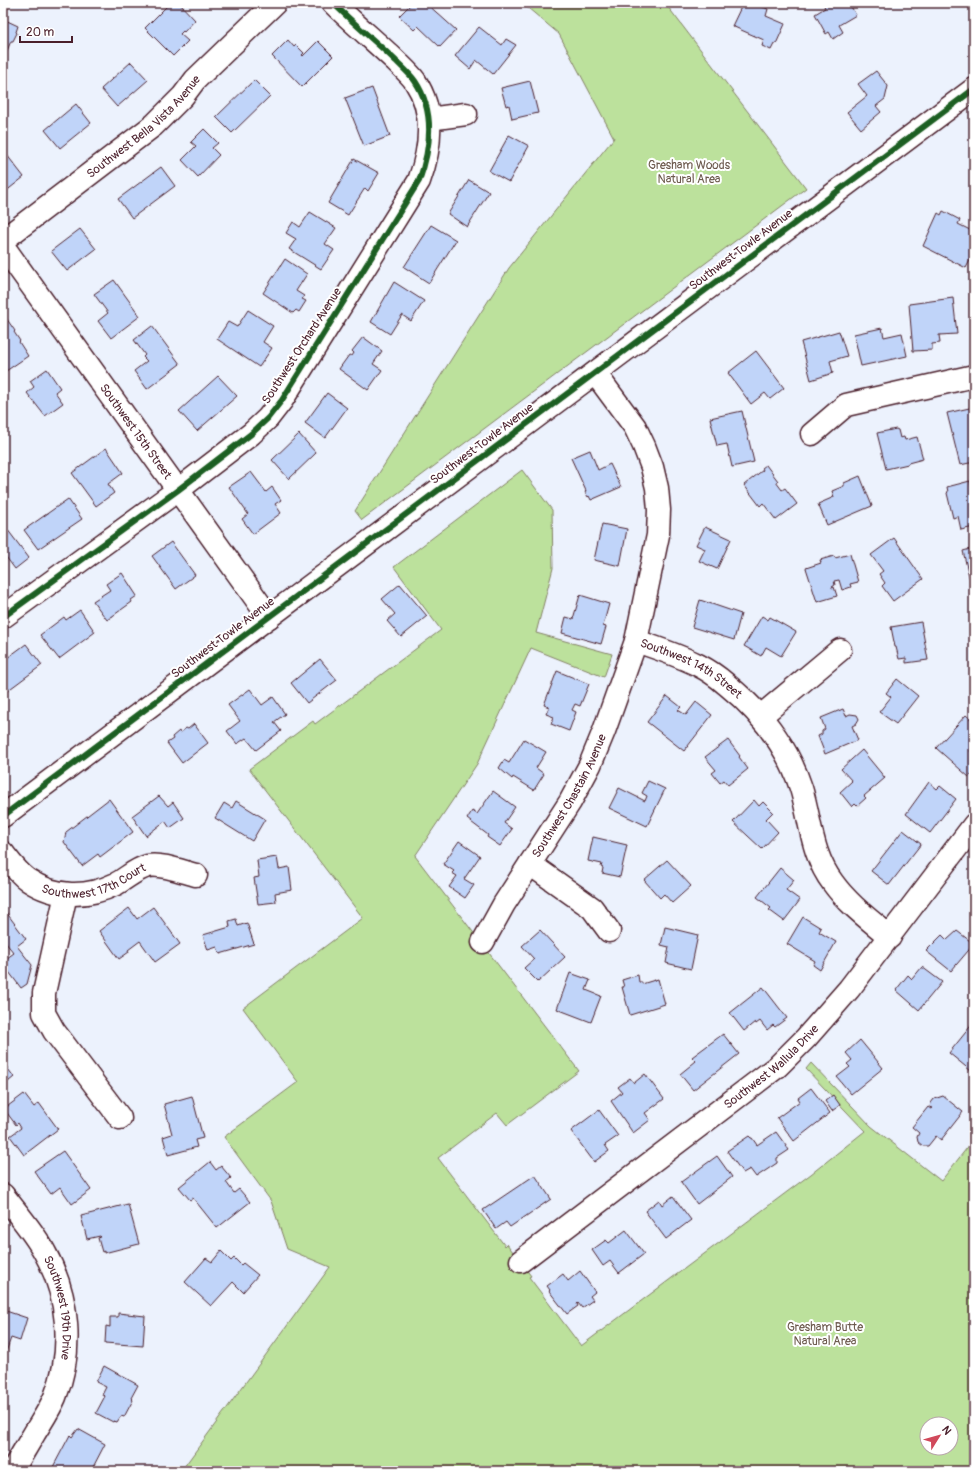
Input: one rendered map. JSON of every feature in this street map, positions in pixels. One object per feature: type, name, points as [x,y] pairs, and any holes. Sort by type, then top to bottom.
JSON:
[{"type":"street","name":"Southwest Bella Vista Avenue","points":[[3,240],[154,126],[183,96],[195,80],[275,3]]},
{"type":"street","name":"Southwest Orchard Avenue","points":[[3,617],[178,490],[251,434],[268,418],[282,400],[419,181],[426,161],[429,140],[429,119],[424,100],[415,80],[333,3]]},
{"type":"street","name":"Southwest Towle Avenue","points":[[3,816],[974,89]]},
{"type":"street","points":[[429,119],[466,114]]},
{"type":"street","name":"Southwest 15th Street","points":[[3,246],[269,617]]},
{"type":"street","name":"Southwest 14th Street","points":[[595,373],[635,426],[649,460],[657,488],[659,510],[658,535],[636,641],[700,665],[740,695],[761,716],[780,743],[792,766],[801,789],[819,860],[832,882],[847,900],[890,937]]},
{"type":"street","points":[[812,434],[846,405],[974,376]]},
{"type":"street","name":"Southwest Chastain Avenue","points":[[483,942],[504,904],[570,802],[590,765],[604,731],[636,641]]},
{"type":"street","points":[[761,716],[840,650]]},
{"type":"street","name":"Southwest Wallula Drive","points":[[521,1261],[778,1066],[794,1051],[820,1023],[890,937],[974,825]]},
{"type":"street","name":"Southwest 17th Court","points":[[3,853],[27,879],[42,887],[66,894],[83,895],[102,890],[117,884],[136,871],[150,866],[166,867],[196,875]]},
{"type":"street","points":[[530,864],[592,908],[609,931]]},
{"type":"street","points":[[66,894],[44,993],[44,1012],[54,1031],[120,1118]]},
{"type":"street","name":"Southwest 19th Drive","points":[[3,1195],[33,1234],[53,1269],[60,1288],[67,1327],[65,1355],[61,1378],[55,1398],[12,1471]]},
{"type":"green space","name":"Gresham Woods Natural Area","points":[[522,3],[665,3],[806,188],[362,520],[355,511],[509,268],[614,138],[559,34]]},
{"type":"green space","name":"Gresham Butte Natural Area","points":[[522,470],[552,510],[553,568],[536,633],[612,654],[604,677],[531,648],[477,764],[415,856],[579,1071],[507,1125],[497,1113],[438,1158],[505,1246],[507,1244],[531,1276],[529,1277],[581,1346],[811,1174],[865,1131],[806,1069],[811,1063],[871,1126],[941,1181],[974,1139],[974,1471],[181,1471],[330,1267],[287,1249],[271,1201],[224,1137],[298,1082],[243,1008],[363,918],[249,769],[313,721],[315,724],[441,630],[394,567]]},
{"type":"building","points":[[170,3],[179,3],[195,20],[184,32],[183,31],[180,34],[188,41],[173,56],[145,28]]},
{"type":"building","points":[[412,3],[426,3],[456,30],[440,47],[418,26],[414,30],[399,16]]},
{"type":"building","points":[[743,3],[752,3],[768,9],[766,16],[785,24],[776,44],[774,44],[771,50],[762,46],[764,40],[732,26]]},
{"type":"building","points":[[823,3],[849,3],[856,15],[839,25],[843,32],[833,39],[829,32],[826,34],[815,14],[825,8]]},
{"type":"building","points":[[3,19],[18,26],[17,33],[13,41],[11,41],[4,58]]},
{"type":"building","points":[[479,27],[502,45],[506,39],[516,45],[493,74],[476,60],[470,69],[455,56]]},
{"type":"building","points":[[288,40],[294,47],[296,45],[304,53],[302,55],[303,56],[318,41],[333,56],[302,87],[272,56]]},
{"type":"building","points":[[131,62],[148,80],[117,107],[101,89]]},
{"type":"building","points":[[876,71],[888,86],[885,99],[876,106],[881,112],[861,129],[847,112],[867,96],[858,84]]},
{"type":"building","points":[[254,80],[270,96],[232,133],[216,117]]},
{"type":"building","points":[[530,81],[538,113],[512,119],[509,105],[506,106],[501,88]]},
{"type":"building","points":[[372,88],[390,136],[364,146],[345,98]]},
{"type":"building","points":[[76,104],[91,123],[60,148],[45,130]]},
{"type":"building","points":[[204,129],[218,143],[212,148],[219,155],[198,177],[182,160],[196,146],[191,142]]},
{"type":"building","points":[[509,135],[529,146],[509,182],[489,171]]},
{"type":"building","points":[[3,150],[24,177],[5,192],[3,190]]},
{"type":"building","points":[[354,159],[379,173],[368,191],[365,188],[348,215],[328,203]]},
{"type":"building","points":[[161,167],[175,186],[132,218],[118,199]]},
{"type":"building","points":[[469,180],[489,192],[467,227],[448,214]]},
{"type":"building","points":[[943,211],[960,220],[958,224],[974,232],[974,253],[966,268],[923,246],[938,213],[941,215]]},
{"type":"building","points":[[310,212],[336,228],[325,244],[334,250],[321,269],[289,249],[296,239],[286,233],[293,222],[300,227]]},
{"type":"building","points":[[431,225],[456,240],[429,283],[404,267]]},
{"type":"building","points":[[80,229],[96,249],[67,271],[51,251]]},
{"type":"building","points":[[285,259],[307,274],[296,291],[304,296],[302,299],[306,301],[299,312],[296,310],[293,313],[263,293]]},
{"type":"building","points":[[114,280],[140,316],[111,338],[98,321],[108,313],[94,294]]},
{"type":"building","points":[[394,282],[424,301],[411,321],[402,315],[390,334],[371,322]]},
{"type":"building","points":[[953,298],[957,334],[939,335],[940,343],[932,344],[932,350],[913,351],[909,304]]},
{"type":"building","points":[[248,310],[273,326],[263,342],[272,348],[259,367],[217,339],[228,322],[237,327]]},
{"type":"building","points":[[4,315],[15,331],[14,332],[20,341],[19,342],[28,356],[6,371],[3,366]]},
{"type":"building","points":[[152,326],[180,364],[147,389],[134,371],[147,361],[143,357],[145,355],[134,340]]},
{"type":"building","points":[[882,328],[884,337],[902,333],[907,356],[861,366],[854,334]]},
{"type":"building","points":[[839,331],[847,356],[830,361],[833,373],[811,380],[801,342]]},
{"type":"building","points":[[363,337],[382,351],[373,364],[382,370],[368,390],[339,369],[349,355],[352,356],[354,353],[352,351]]},
{"type":"building","points":[[756,351],[784,388],[770,399],[765,393],[751,404],[728,373]]},
{"type":"building","points":[[47,369],[60,388],[55,392],[63,403],[45,416],[27,393],[34,387],[30,381]]},
{"type":"building","points":[[218,376],[237,396],[197,431],[179,411]]},
{"type":"building","points":[[327,393],[347,408],[325,438],[305,423]]},
{"type":"building","points":[[974,407],[974,462],[960,465],[947,413]]},
{"type":"building","points":[[742,411],[754,462],[732,467],[727,444],[717,446],[710,418]]},
{"type":"building","points":[[896,429],[898,430],[900,438],[904,437],[905,440],[917,437],[923,459],[886,469],[877,433]]},
{"type":"building","points":[[299,434],[316,453],[289,479],[272,460]]},
{"type":"building","points":[[106,448],[123,473],[108,484],[114,493],[96,506],[72,473]]},
{"type":"building","points":[[590,450],[598,470],[610,464],[621,487],[591,500],[585,492],[586,491],[571,458]]},
{"type":"building","points":[[766,465],[778,481],[776,482],[782,490],[785,488],[797,504],[776,520],[763,503],[760,506],[744,485],[763,470],[762,468]]},
{"type":"building","points":[[251,472],[266,492],[272,487],[281,500],[275,504],[281,513],[253,534],[242,519],[248,514],[229,487]]},
{"type":"building","points":[[860,476],[872,506],[827,525],[818,504],[834,497],[832,491],[844,486],[844,483]]},
{"type":"building","points":[[970,481],[972,489],[974,488],[974,527],[961,530],[958,516],[953,518],[947,487]]},
{"type":"building","points":[[68,499],[82,519],[38,549],[24,530]]},
{"type":"building","points":[[602,524],[627,529],[620,566],[594,560]]},
{"type":"building","points":[[705,527],[731,539],[717,569],[699,561],[705,549],[696,545]]},
{"type":"building","points":[[7,529],[29,558],[15,569],[6,557],[3,559],[3,533]]},
{"type":"building","points":[[894,538],[923,579],[893,601],[882,586],[885,583],[879,574],[883,571],[871,555]]},
{"type":"building","points":[[171,542],[195,575],[176,589],[152,556]]},
{"type":"building","points":[[974,548],[974,597],[963,551]]},
{"type":"building","points":[[850,554],[858,582],[850,584],[851,587],[842,590],[839,580],[834,581],[835,585],[832,588],[834,587],[837,596],[817,602],[806,568],[821,563],[820,560]]},
{"type":"building","points":[[122,573],[137,596],[131,600],[132,602],[107,620],[93,601],[110,590],[106,584]]},
{"type":"building","points":[[400,584],[427,616],[401,637],[387,621],[395,614],[382,599]]},
{"type":"building","points":[[580,595],[609,604],[603,626],[606,627],[601,644],[562,633],[566,617],[573,619]]},
{"type":"building","points":[[700,600],[741,614],[734,640],[692,627]]},
{"type":"building","points":[[80,610],[95,632],[59,659],[40,635],[64,617],[66,620]]},
{"type":"building","points":[[762,616],[768,620],[770,617],[796,632],[781,656],[766,647],[761,656],[744,646]]},
{"type":"building","points":[[921,622],[928,660],[906,663],[906,658],[899,659],[891,627]]},
{"type":"building","points":[[26,644],[42,665],[3,694],[3,661]]},
{"type":"building","points":[[320,659],[337,680],[307,703],[291,683]]},
{"type":"building","points":[[557,671],[589,684],[580,706],[575,704],[572,710],[576,712],[569,731],[551,724],[554,717],[546,714],[549,707],[544,705]]},
{"type":"building","points":[[897,679],[918,696],[896,724],[879,712],[891,697],[886,693]]},
{"type":"building","points":[[250,689],[262,705],[273,697],[285,714],[274,722],[281,731],[256,750],[246,738],[237,744],[227,731],[240,721],[228,705]]},
{"type":"building","points":[[667,696],[681,707],[678,710],[686,715],[696,702],[712,715],[684,751],[647,722]]},
{"type":"building","points":[[843,709],[846,716],[850,714],[857,715],[859,719],[856,724],[852,726],[858,740],[825,754],[818,736],[822,734],[822,731],[825,729],[821,718]]},
{"type":"building","points":[[966,715],[974,722],[974,746],[970,751],[974,755],[974,771],[969,777],[936,748]]},
{"type":"building","points":[[194,724],[208,743],[182,763],[167,743],[173,739],[172,737],[179,731],[180,733]]},
{"type":"building","points":[[524,739],[546,752],[536,768],[544,774],[534,790],[513,777],[512,779],[499,768],[504,760],[509,763]]},
{"type":"building","points":[[728,740],[748,769],[728,785],[724,780],[720,783],[712,773],[716,770],[705,757]]},
{"type":"building","points":[[862,750],[885,778],[864,796],[866,798],[857,806],[855,804],[852,807],[840,792],[852,781],[841,769]]},
{"type":"building","points":[[648,781],[665,789],[647,826],[609,808],[619,788],[645,801],[647,796],[642,793]]},
{"type":"building","points":[[929,782],[937,789],[940,786],[956,799],[930,833],[906,814]]},
{"type":"building","points":[[493,791],[515,807],[504,823],[512,829],[500,846],[487,837],[488,835],[467,819],[472,811],[477,814]]},
{"type":"building","points":[[159,796],[168,806],[173,802],[184,818],[170,828],[165,821],[146,836],[132,816]]},
{"type":"building","points":[[109,799],[133,832],[100,857],[98,854],[82,866],[64,842],[66,832]]},
{"type":"building","points":[[754,800],[759,806],[763,802],[773,812],[766,819],[778,832],[762,849],[733,822]]},
{"type":"building","points":[[236,801],[265,819],[252,841],[215,818],[224,803],[232,808]]},
{"type":"building","points":[[903,830],[921,844],[889,885],[871,871]]},
{"type":"building","points":[[593,837],[627,845],[620,877],[602,873],[602,864],[588,861]]},
{"type":"building","points":[[459,841],[480,856],[464,879],[474,885],[465,898],[449,887],[457,876],[452,873],[454,871],[443,864]]},
{"type":"building","points":[[277,857],[279,869],[289,867],[292,890],[275,893],[276,902],[258,904],[254,878],[259,877],[257,860]]},
{"type":"building","points":[[667,860],[691,886],[672,903],[664,894],[660,898],[644,880]]},
{"type":"building","points":[[780,868],[794,880],[786,890],[800,900],[784,921],[769,910],[771,908],[757,897]]},
{"type":"building","points":[[153,907],[180,944],[155,962],[140,941],[119,959],[99,931],[129,908],[137,919]]},
{"type":"building","points":[[3,908],[26,939],[17,946],[32,965],[27,984],[21,988],[3,964],[3,961],[14,953],[5,942],[3,943]]},
{"type":"building","points":[[803,917],[821,928],[819,932],[836,942],[820,970],[813,965],[815,961],[787,944]]},
{"type":"building","points":[[236,919],[238,926],[247,923],[254,944],[220,954],[217,947],[208,950],[203,935],[230,927],[229,921]]},
{"type":"building","points":[[665,927],[698,935],[691,969],[666,963],[669,947],[661,945]]},
{"type":"building","points":[[540,930],[565,957],[538,982],[524,968],[534,959],[522,946]]},
{"type":"building","points":[[957,931],[974,944],[951,971],[926,951],[942,935],[947,940]]},
{"type":"building","points":[[922,967],[942,982],[919,1010],[896,990],[908,975],[912,979]]},
{"type":"building","points":[[570,973],[590,980],[586,990],[601,996],[591,1022],[557,1009]]},
{"type":"building","points":[[638,975],[639,982],[642,982],[642,984],[658,979],[665,1004],[630,1015],[622,987],[624,987],[622,980]]},
{"type":"building","points":[[763,987],[787,1018],[775,1027],[773,1025],[767,1030],[760,1021],[756,1024],[755,1022],[744,1031],[730,1013]]},
{"type":"building","points":[[974,1022],[974,1067],[971,1071],[949,1053]]},
{"type":"building","points":[[723,1034],[739,1054],[693,1090],[680,1074],[696,1061],[692,1057]]},
{"type":"building","points":[[860,1040],[883,1068],[851,1094],[837,1077],[850,1067],[847,1064],[852,1060],[846,1053]]},
{"type":"building","points":[[3,1062],[14,1077],[3,1086]]},
{"type":"building","points":[[645,1074],[664,1099],[645,1113],[650,1120],[633,1133],[611,1101],[622,1092],[618,1087],[630,1078],[634,1083]]},
{"type":"building","points":[[811,1088],[830,1113],[794,1141],[777,1118],[800,1101],[798,1098]]},
{"type":"building","points":[[24,1094],[34,1107],[39,1103],[58,1129],[24,1155],[10,1136],[21,1128],[18,1123],[16,1125],[4,1109]]},
{"type":"building","points":[[833,1095],[840,1105],[832,1111],[825,1101]]},
{"type":"building","points":[[192,1096],[203,1138],[195,1140],[197,1147],[168,1155],[163,1137],[172,1134],[164,1104]]},
{"type":"building","points":[[943,1096],[963,1112],[941,1140],[936,1136],[928,1146],[923,1146],[918,1142],[917,1137],[919,1133],[912,1127],[928,1107],[931,1109],[933,1108],[930,1107],[934,1099]]},
{"type":"building","points":[[599,1110],[618,1136],[605,1145],[609,1151],[594,1162],[571,1131]]},
{"type":"building","points":[[776,1132],[789,1150],[777,1158],[777,1163],[756,1177],[750,1169],[743,1173],[727,1151],[749,1136],[757,1145]]},
{"type":"building","points":[[63,1151],[91,1190],[72,1204],[60,1187],[51,1194],[34,1171]]},
{"type":"building","points":[[717,1156],[732,1177],[697,1204],[681,1182]]},
{"type":"building","points":[[210,1162],[216,1170],[221,1166],[231,1178],[226,1182],[234,1193],[239,1189],[250,1202],[217,1228],[193,1198],[190,1200],[179,1187]]},
{"type":"building","points":[[535,1175],[551,1199],[510,1227],[506,1222],[496,1229],[483,1210]]},
{"type":"building","points":[[673,1196],[691,1220],[666,1239],[645,1211],[659,1200],[662,1205]]},
{"type":"building","points":[[128,1204],[139,1244],[104,1253],[104,1251],[102,1252],[98,1238],[101,1237],[87,1239],[81,1216]]},
{"type":"building","points":[[626,1230],[644,1254],[619,1273],[610,1261],[603,1266],[592,1250],[606,1240],[609,1243]]},
{"type":"building","points":[[221,1251],[231,1261],[234,1258],[241,1265],[243,1263],[258,1275],[243,1292],[233,1282],[211,1306],[185,1282],[206,1258],[212,1262]]},
{"type":"building","points":[[580,1271],[595,1292],[590,1296],[593,1300],[582,1308],[578,1303],[578,1306],[567,1314],[549,1291],[550,1290],[547,1286],[563,1274],[568,1281]]},
{"type":"building","points":[[3,1310],[27,1318],[20,1341],[11,1338],[6,1352],[3,1351]]},
{"type":"building","points":[[118,1313],[145,1316],[143,1346],[105,1343],[106,1326],[110,1327],[110,1317],[118,1317]]},
{"type":"building","points":[[104,1366],[138,1385],[131,1398],[133,1400],[124,1417],[121,1416],[117,1422],[113,1422],[96,1413],[105,1396],[102,1395],[106,1387],[96,1382]]},
{"type":"building","points":[[78,1429],[105,1444],[91,1471],[61,1471],[53,1467],[70,1435],[72,1437]]},
{"type":"cycle path","points":[[3,617],[178,490],[251,434],[268,418],[282,400],[419,181],[426,156],[429,130],[426,105],[421,93],[415,81],[406,71],[333,3]]},
{"type":"cycle path","points":[[3,816],[974,89]]}]
